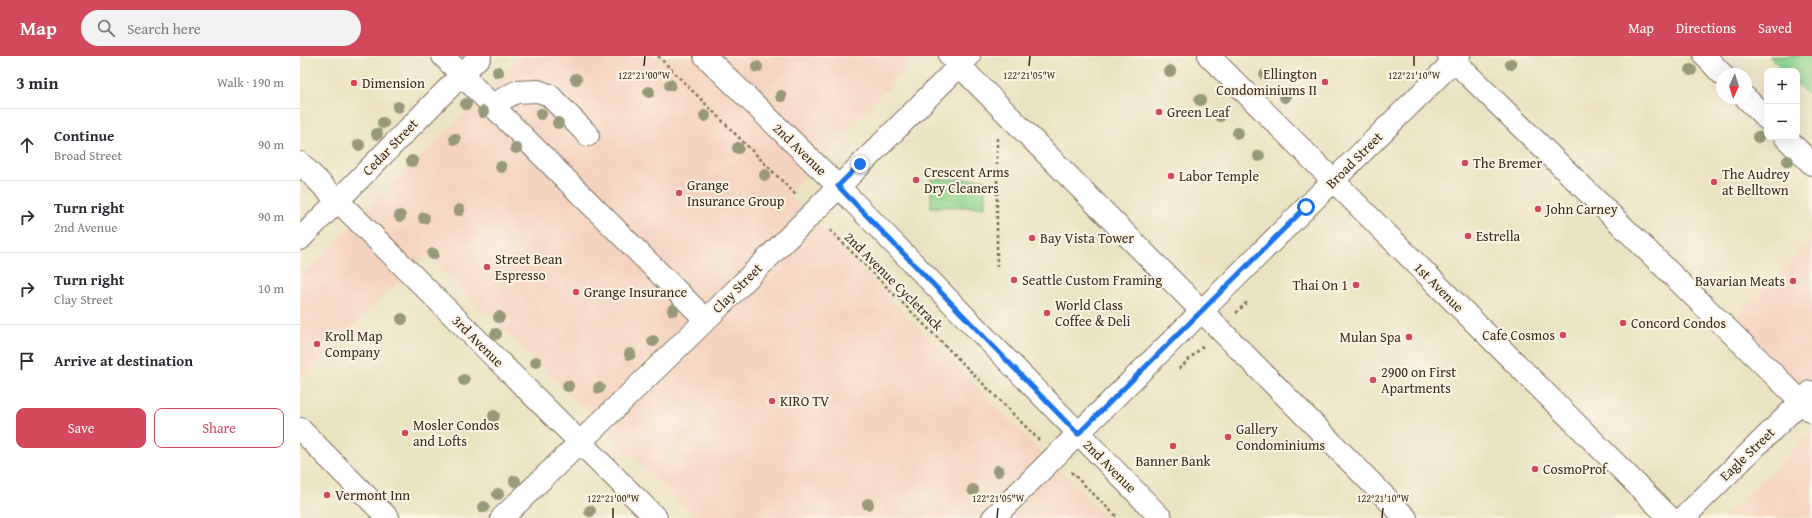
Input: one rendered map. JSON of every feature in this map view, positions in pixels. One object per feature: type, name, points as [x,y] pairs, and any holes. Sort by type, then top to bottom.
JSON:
[{"type":"main road","points":[[443,56],[706,320]]},
{"type":"main road","name":"Cedar Street","points":[[300,239],[480,56]]},
{"type":"main road","name":"2nd Avenue","points":[[705,56],[838,186],[1161,518]]},
{"type":"main road","name":"1st Avenue","points":[[1209,56],[1670,518]]},
{"type":"main road","points":[[1705,56],[1716,68]]},
{"type":"main road","points":[[1454,58],[1808,402]]},
{"type":"main road","name":"Broad Street","points":[[993,518],[1333,181],[1454,58]]},
{"type":"main road","points":[[959,59],[1201,312],[1406,518]]},
{"type":"main road","name":"Clay Street","points":[[502,518],[706,320],[838,186],[959,59]]},
{"type":"main road","points":[[492,105],[516,92],[538,91],[548,95],[588,135]]},
{"type":"main road","points":[[1752,104],[1764,116]]},
{"type":"main road","points":[[1788,140],[1812,164]]},
{"type":"main road","name":"3rd Avenue","points":[[300,163],[656,518]]},
{"type":"main road","name":"Eagle Street","points":[[1682,518],[1808,402]]},
{"type":"main road","points":[[300,429],[388,518]]},
{"type":"path","name":"2nd Avenue Cycletrack","points":[[658,56],[813,211],[854,255],[1118,518]]},
{"type":"path","points":[[997,135],[997,267]]},
{"type":"shaded area","points":[[521,56],[918,56],[788,194],[1106,518],[695,518],[426,254],[300,380],[300,277]]},
{"type":"shaded area","name":"Bavarian Meats","points":[[1812,241],[1812,401],[1730,323]]},
{"type":"shaded area","points":[[1812,432],[1812,518],[1723,518]]},
{"type":"green space","points":[[1769,56],[1812,56],[1812,99],[1800,87],[1800,68],[1781,68]]},
{"type":"green space","points":[[931,179],[985,179],[985,207],[931,207]]},
{"type":"place","name":"Ellington Condominiums II","points":[[1325,82]]},
{"type":"place","name":"Dimension","points":[[354,83]]},
{"type":"place","name":"Green Leaf","points":[[1159,112]]},
{"type":"place","name":"The Bremer","points":[[1465,163]]},
{"type":"place","name":"Labor Temple","points":[[1171,176]]},
{"type":"place","name":"Crescent Arms Dry Cleaners","points":[[916,180]]},
{"type":"place","name":"The Audrey at Belltown","points":[[1714,182]]},
{"type":"place","name":"Grange Insurance Group","points":[[679,193]]},
{"type":"place","name":"John Carney","points":[[1538,209]]},
{"type":"place","name":"Estrella","points":[[1468,236]]},
{"type":"place","name":"Bay Vista Tower","points":[[1032,238]]},
{"type":"place","name":"Street Bean Espresso","points":[[487,267]]},
{"type":"place","name":"Seattle Custom Framing","points":[[1014,280]]},
{"type":"place","name":"Bavarian Meats","points":[[1793,281]]},
{"type":"place","name":"Thai On 1","points":[[1356,285]]},
{"type":"place","name":"Grange Insurance","points":[[576,292]]},
{"type":"place","name":"World Class Coffee & Deli","points":[[1047,313]]},
{"type":"place","name":"Concord Condos","points":[[1623,323]]},
{"type":"place","name":"Cafe Cosmos","points":[[1563,335]]},
{"type":"place","name":"Mulan Spa","points":[[1409,337]]},
{"type":"place","name":"Kroll Map Company","points":[[317,344]]},
{"type":"place","name":"2900 on First Apartments","points":[[1373,380]]},
{"type":"place","name":"KIRO TV","points":[[772,401]]},
{"type":"place","name":"Mosler Condos and Lofts","points":[[405,433]]},
{"type":"place","name":"Gallery Condominiums","points":[[1228,437]]},
{"type":"place","name":"Banner Bank","points":[[1173,446]]},
{"type":"place","name":"CosmoProf","points":[[1535,469]]},
{"type":"place","name":"Vermont Inn","points":[[327,495]]},
{"type":"route","points":[[860,164],[838,186],[1078,434],[1306,207]]}]
